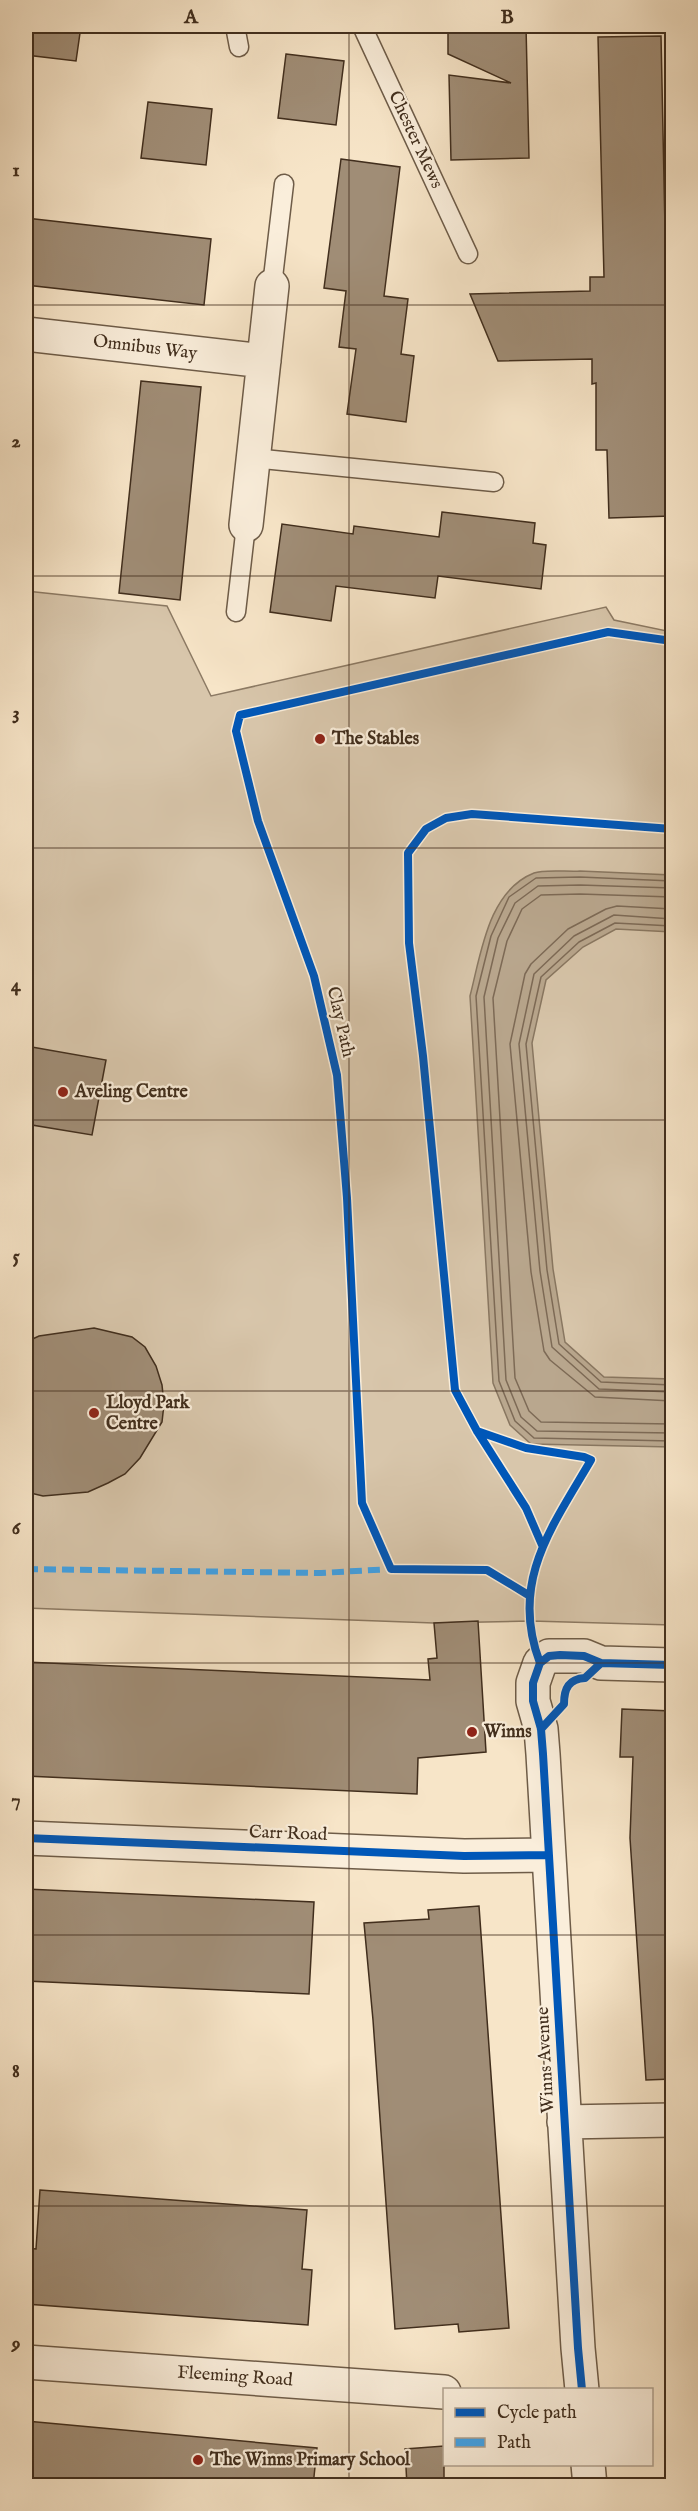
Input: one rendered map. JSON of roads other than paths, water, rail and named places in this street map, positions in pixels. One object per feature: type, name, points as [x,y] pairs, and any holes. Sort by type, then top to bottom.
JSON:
[{"type":"street","points":[[246,525],[272,286]]},
{"type":"street","name":"Omnibus Way","points":[[26,334],[264,361]]},
{"type":"street","name":"Winns Avenue","points":[[582,2388],[541,1729],[533,1701],[533,1683],[540,1663],[549,1656],[584,1656],[601,1663],[672,1665]]},
{"type":"street","name":"Carr Road","points":[[26,1838],[464,1857],[549,1855]]},
{"type":"street","points":[[564,2122],[672,2120]]},
{"type":"street","name":"Fleeming Road","points":[[26,2362],[443,2392]]},
{"type":"street","points":[[588,2466],[590,2486]]},
{"type":"lane","points":[[235,26],[239,47]]},
{"type":"lane","name":"Chester Mews","points":[[362,26],[468,254]]},
{"type":"lane","points":[[272,286],[284,184]]},
{"type":"lane","points":[[253,458],[494,482]]},
{"type":"lane","points":[[236,612],[246,525]]},
{"type":"water","points":[[580,871],[672,875],[672,932],[616,929],[583,947],[546,980],[532,1043],[553,1269],[565,1342],[604,1377],[672,1379],[672,1447],[531,1444],[510,1425],[493,1383],[470,996],[489,926],[506,894],[518,882],[534,873]]},
{"type":"place","name":"The Stables","points":[[320,739]]},
{"type":"place","name":"Aveling Centre","points":[[63,1092]]},
{"type":"place","name":"Lloyd Park Centre","points":[[94,1413]]},
{"type":"place","name":"Winns","points":[[472,1732]]},
{"type":"place","name":"The Winns Primary School","points":[[198,2460]]}]
